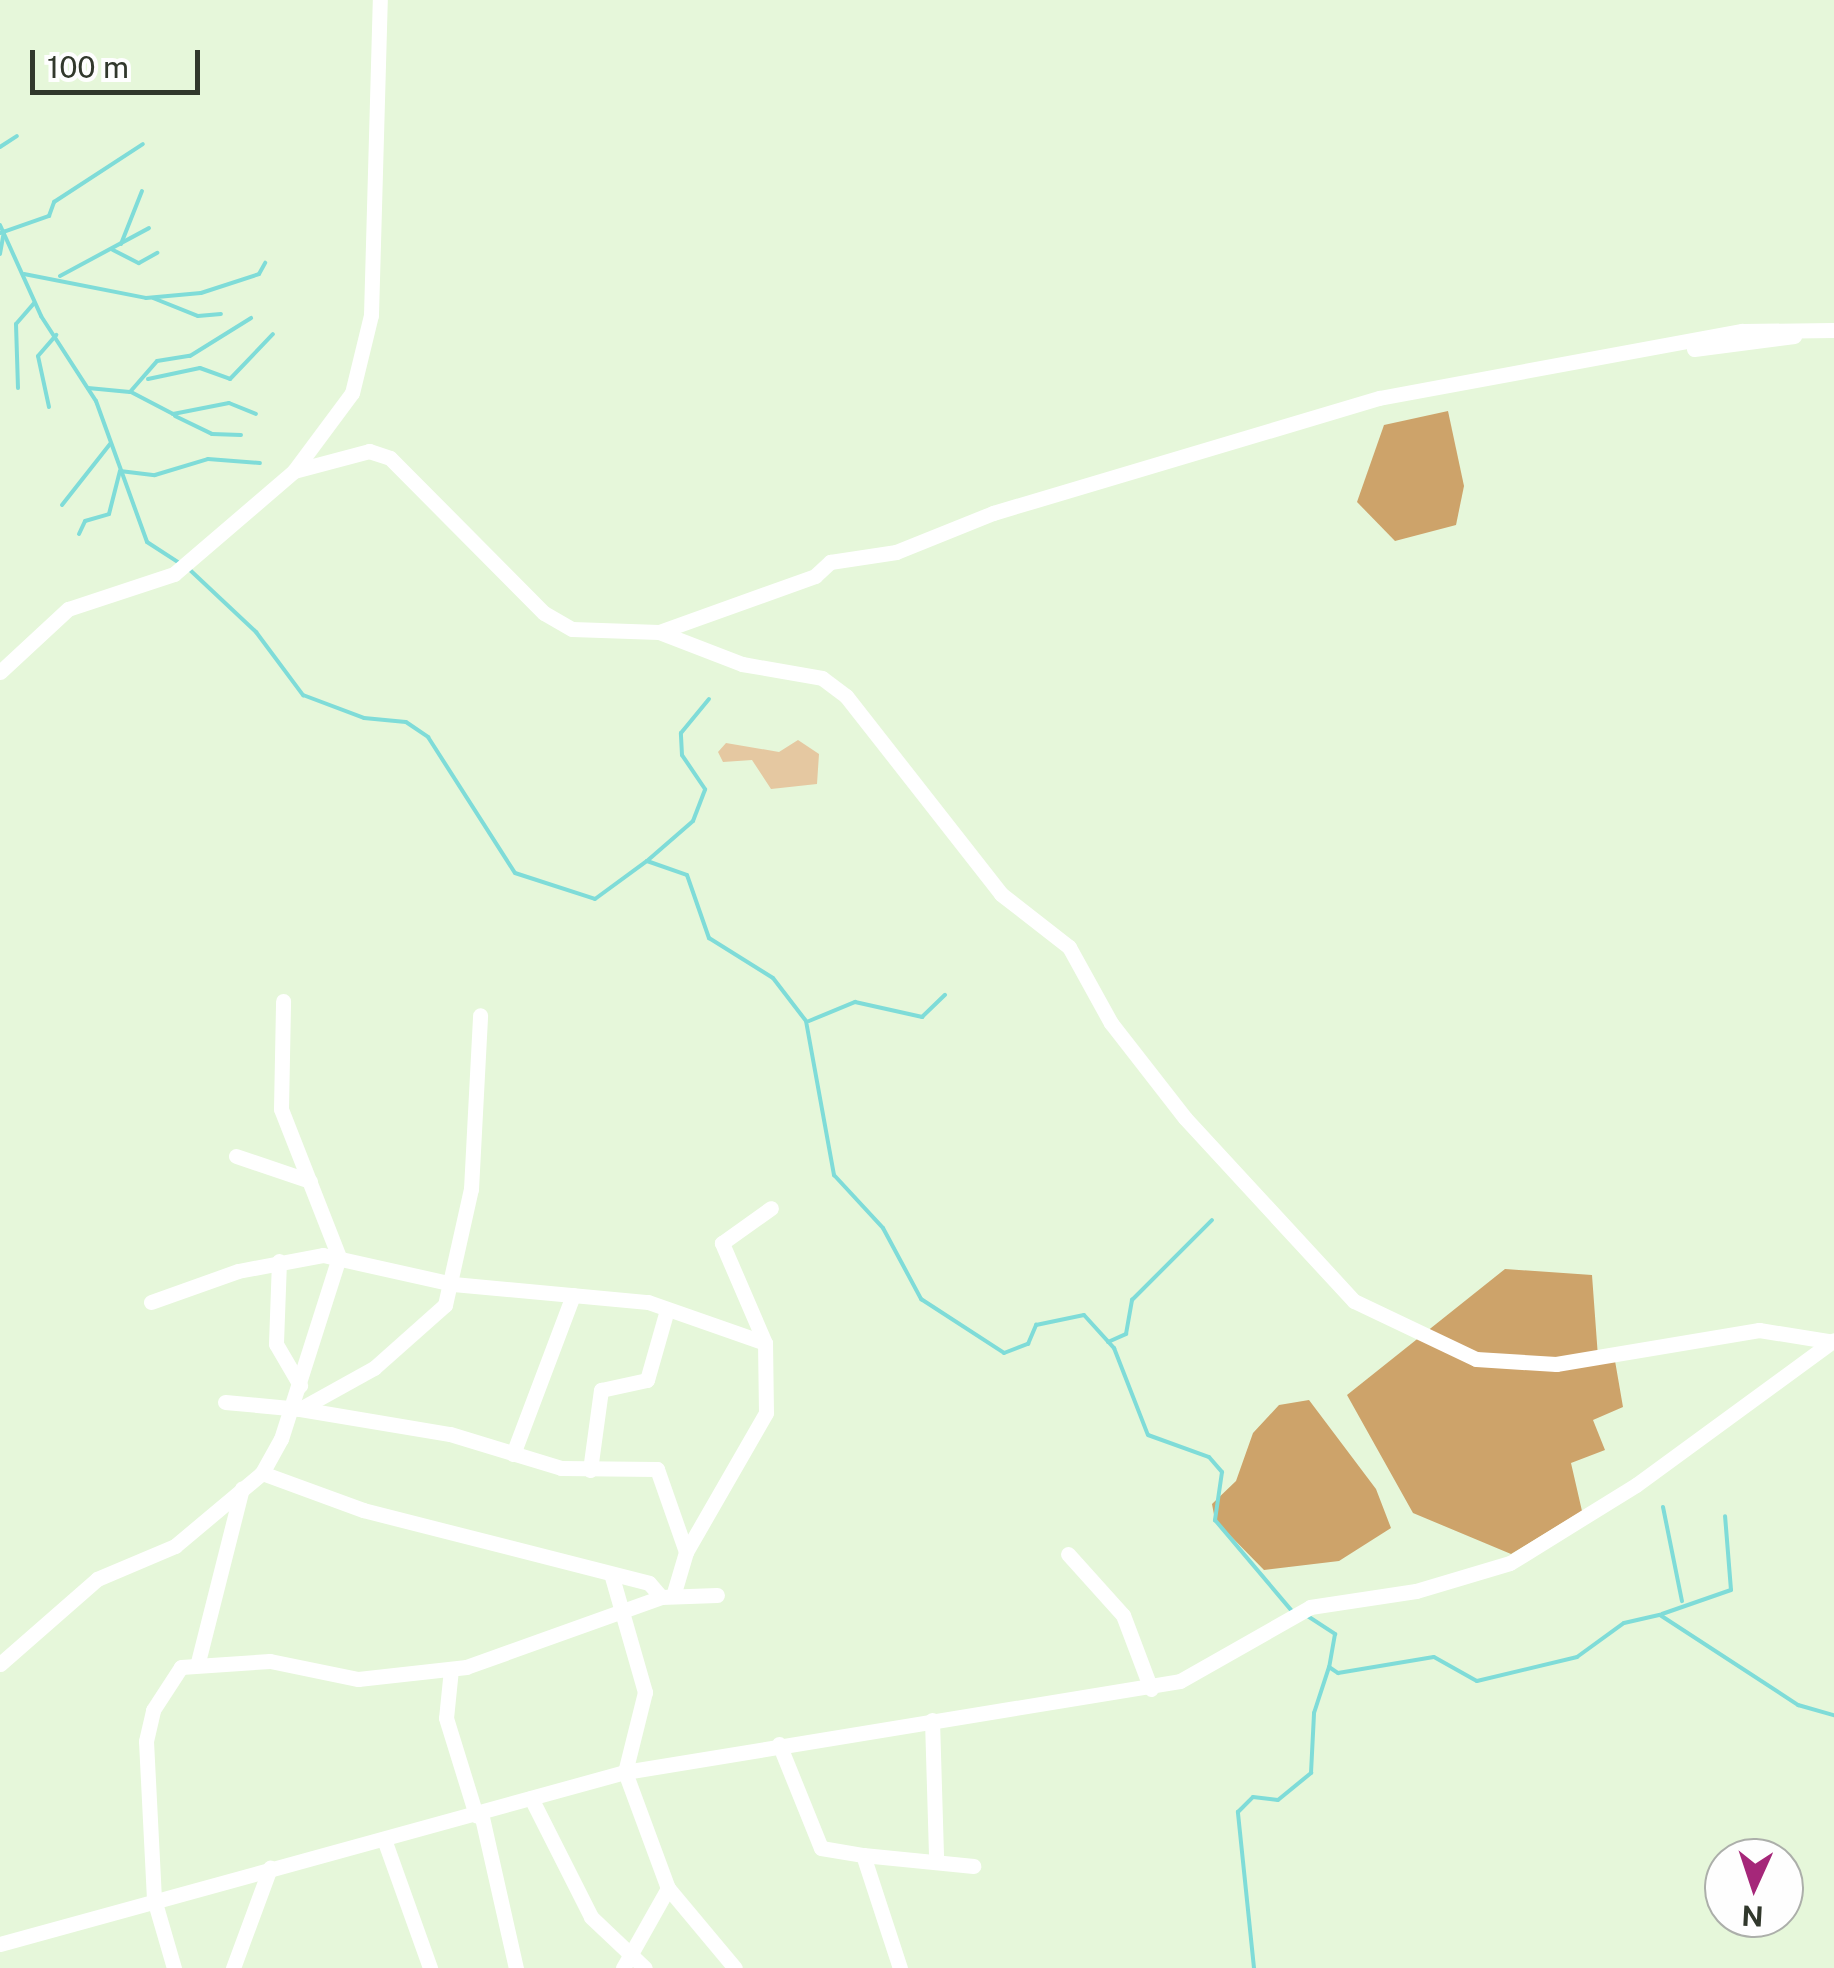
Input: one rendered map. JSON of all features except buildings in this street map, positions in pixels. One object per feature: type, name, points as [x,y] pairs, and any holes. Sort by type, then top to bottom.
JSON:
[{"type":"street","points":[[0,672],[68,609],[174,574],[294,471],[352,392],[365,356],[380,0]]},
{"type":"street","points":[[659,632],[798,583],[830,562],[896,552],[1324,413],[1750,330],[1829,330]]},
{"type":"street","points":[[294,471],[369,451],[390,458],[544,612],[572,629],[659,632],[742,664],[822,678],[846,696],[1001,894],[1069,947],[1111,1022],[1185,1118],[1354,1301],[1476,1359],[1556,1364],[1759,1330],[1833,1341]]},
{"type":"street","points":[[0,1664],[96,1579],[175,1546],[262,1474],[296,1408],[339,1257],[281,1108],[282,1001]]},
{"type":"street","points":[[296,1408],[407,1342],[446,1305],[471,1189],[480,1015]]},
{"type":"street","points":[[236,1156],[310,1181]]},
{"type":"street","points":[[667,1596],[686,1552],[766,1413],[766,1343],[722,1243],[771,1208]]},
{"type":"street","points":[[151,1302],[279,1261],[339,1257],[453,1284],[573,1295],[667,1310],[766,1343]]},
{"type":"street","points":[[279,1261],[276,1344],[300,1385]]},
{"type":"street","points":[[513,1454],[573,1295]]},
{"type":"street","points":[[590,1470],[601,1390],[647,1380],[667,1310]]},
{"type":"street","points":[[0,1944],[270,1868],[385,1842],[625,1772],[778,1744],[1151,1689],[1222,1662],[1310,1607],[1416,1592],[1510,1563],[1636,1485],[1833,1341]]},
{"type":"street","points":[[225,1402],[296,1408],[590,1470],[664,1474],[671,1526],[686,1552]]},
{"type":"street","points":[[262,1474],[612,1577],[649,1584],[667,1596]]},
{"type":"street","points":[[174,1968],[154,1899],[146,1741],[165,1688],[198,1662],[242,1488]]},
{"type":"street","points":[[1068,1554],[1123,1614],[1151,1689]]},
{"type":"street","points":[[612,1577],[645,1692],[625,1772],[668,1888],[735,1968]]},
{"type":"street","points":[[198,1662],[297,1664],[358,1679],[451,1668],[667,1596],[716,1595]]},
{"type":"street","points":[[451,1668],[446,1718],[478,1814],[516,1968]]},
{"type":"street","points":[[932,1720],[936,1858]]},
{"type":"street","points":[[778,1744],[822,1848],[863,1855],[936,1858],[972,1866]]},
{"type":"street","points":[[531,1798],[591,1916],[626,1962],[646,1968]]},
{"type":"street","points":[[385,1842],[430,1968]]},
{"type":"street","points":[[863,1855],[900,1968]]},
{"type":"street","points":[[234,1968],[270,1868]]},
{"type":"street","points":[[626,1962],[668,1888]]},
{"type":"shaded area","points":[[1448,411],[1464,486],[1456,525],[1395,541],[1357,502],[1384,425]]},
{"type":"shaded area","points":[[798,740],[819,754],[817,784],[771,789],[752,760],[723,762],[718,752],[726,743],[779,752]]},
{"type":"shaded area","points":[[1505,1269],[1592,1275],[1598,1357],[1614,1355],[1623,1407],[1593,1420],[1605,1450],[1571,1463],[1582,1511],[1511,1554],[1413,1513],[1347,1395]]},
{"type":"shaded area","points":[[1309,1400],[1376,1489],[1391,1528],[1339,1561],[1264,1570],[1215,1520],[1212,1504],[1236,1481],[1253,1433],[1279,1405]]},
{"type":"waterway","points":[[0,147],[17,136]]},
{"type":"waterway","points":[[0,233],[49,216],[54,202],[143,144]]},
{"type":"waterway","points":[[121,244],[142,191]]},
{"type":"waterway","points":[[0,225],[41,316],[96,401],[147,542],[178,562]]},
{"type":"waterway","points":[[60,276],[149,228]]},
{"type":"waterway","points":[[0,254],[4,231]]},
{"type":"waterway","points":[[113,250],[139,263],[157,253]]},
{"type":"waterway","points":[[24,274],[146,298],[201,293],[259,274],[265,263]]},
{"type":"waterway","points":[[153,298],[198,316],[221,314]]},
{"type":"waterway","points":[[18,388],[16,324],[34,303]]},
{"type":"waterway","points":[[88,388],[130,392],[157,361],[190,356],[251,318]]},
{"type":"waterway","points":[[148,379],[200,368],[230,379],[273,334]]},
{"type":"waterway","points":[[49,407],[38,356],[56,335]]},
{"type":"waterway","points":[[131,392],[173,414],[229,403],[256,414]]},
{"type":"waterway","points":[[175,416],[212,434],[241,435]]},
{"type":"waterway","points":[[62,505],[110,444]]},
{"type":"waterway","points":[[79,534],[85,521],[109,514],[120,471],[155,475],[208,459],[260,463]]},
{"type":"waterway","points":[[190,570],[256,632],[303,695],[364,718],[406,722],[428,737],[515,873],[595,899],[647,861],[687,875],[709,938],[773,978],[806,1021],[834,1175],[883,1228],[921,1299],[1004,1353],[1028,1344],[1036,1325],[1084,1315],[1114,1348],[1148,1435],[1209,1457],[1222,1472],[1215,1520],[1292,1611]]},
{"type":"waterway","points":[[647,861],[693,821],[705,789],[682,755],[681,733],[709,699]]},
{"type":"waterway","points":[[809,1021],[855,1002],[922,1017],[945,995]]},
{"type":"waterway","points":[[1108,1342],[1126,1334],[1132,1300],[1212,1220]]},
{"type":"waterway","points":[[1663,1507],[1682,1601]]},
{"type":"waterway","points":[[1662,1614],[1731,1590],[1725,1516]]},
{"type":"waterway","points":[[1306,1615],[1335,1634],[1329,1667],[1338,1673],[1434,1657],[1477,1681],[1577,1657],[1624,1623],[1660,1615],[1798,1705],[1834,1715]]},
{"type":"waterway","points":[[1254,1968],[1238,1812],[1253,1797],[1278,1800],[1311,1773],[1314,1713],[1329,1667]]}]
